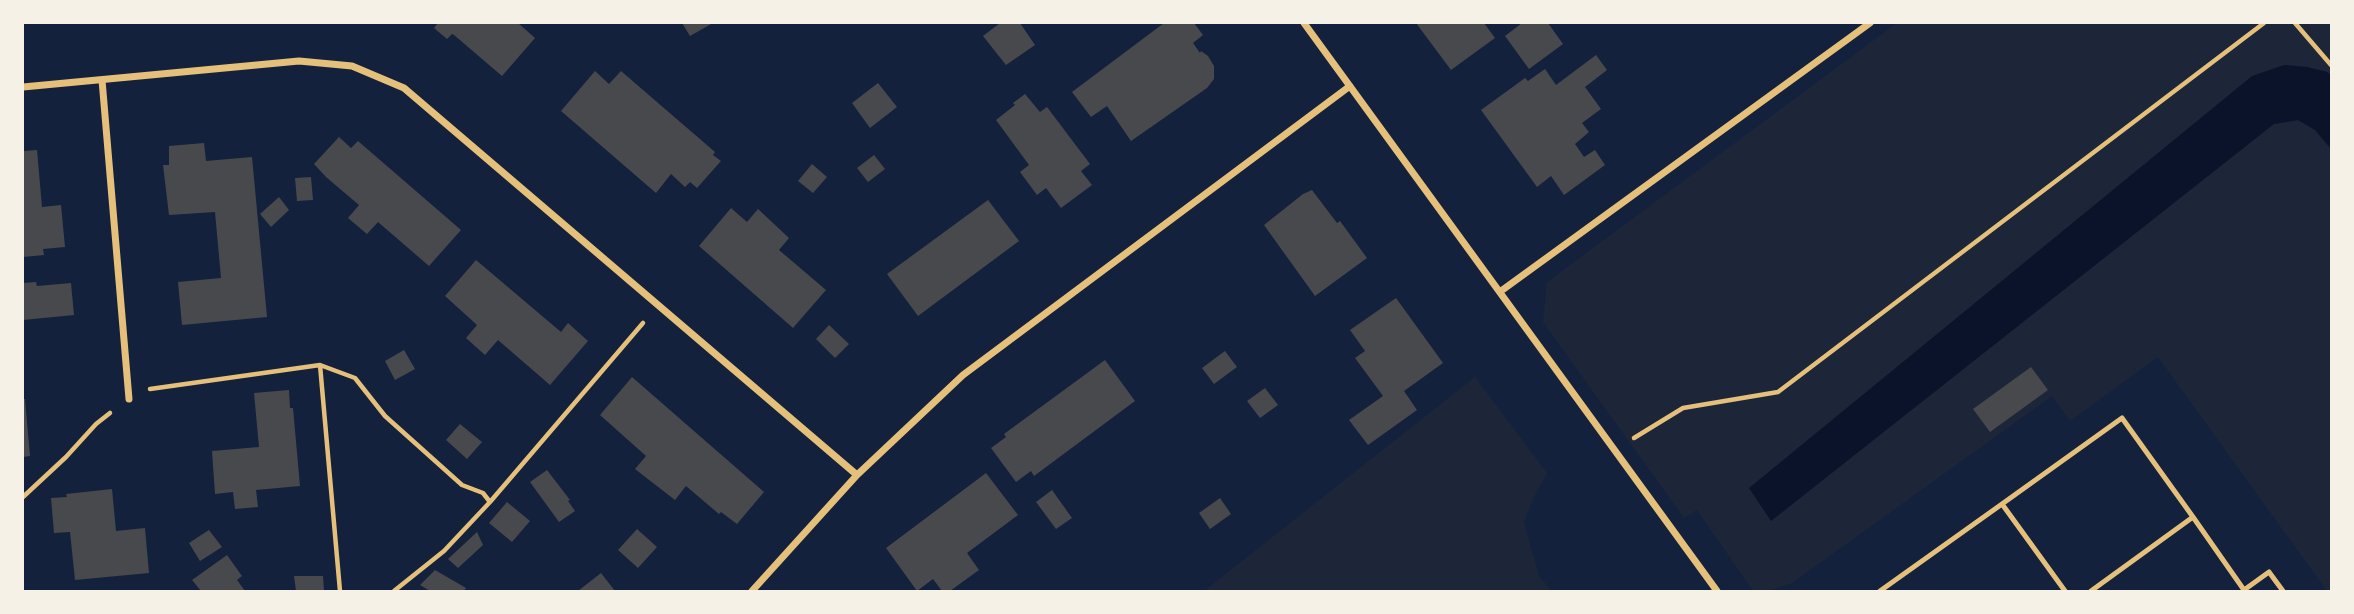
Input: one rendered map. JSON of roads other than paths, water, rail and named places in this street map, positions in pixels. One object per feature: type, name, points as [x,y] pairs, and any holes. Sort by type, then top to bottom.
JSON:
[{"type":"street","points":[[1304,23],[1717,591]]},
{"type":"street","points":[[1501,291],[1870,23]]},
{"type":"street","points":[[23,88],[299,61],[352,66],[404,88],[857,475]]},
{"type":"street","points":[[102,80],[129,399]]},
{"type":"street","points":[[752,591],[857,475],[964,374],[1350,86]]},
{"type":"lane","points":[[1880,591],[2122,418],[2244,590],[2269,572],[2284,591]]},
{"type":"lane","points":[[2002,504],[2065,591]]},
{"type":"lane","points":[[2091,591],[2193,517]]}]
